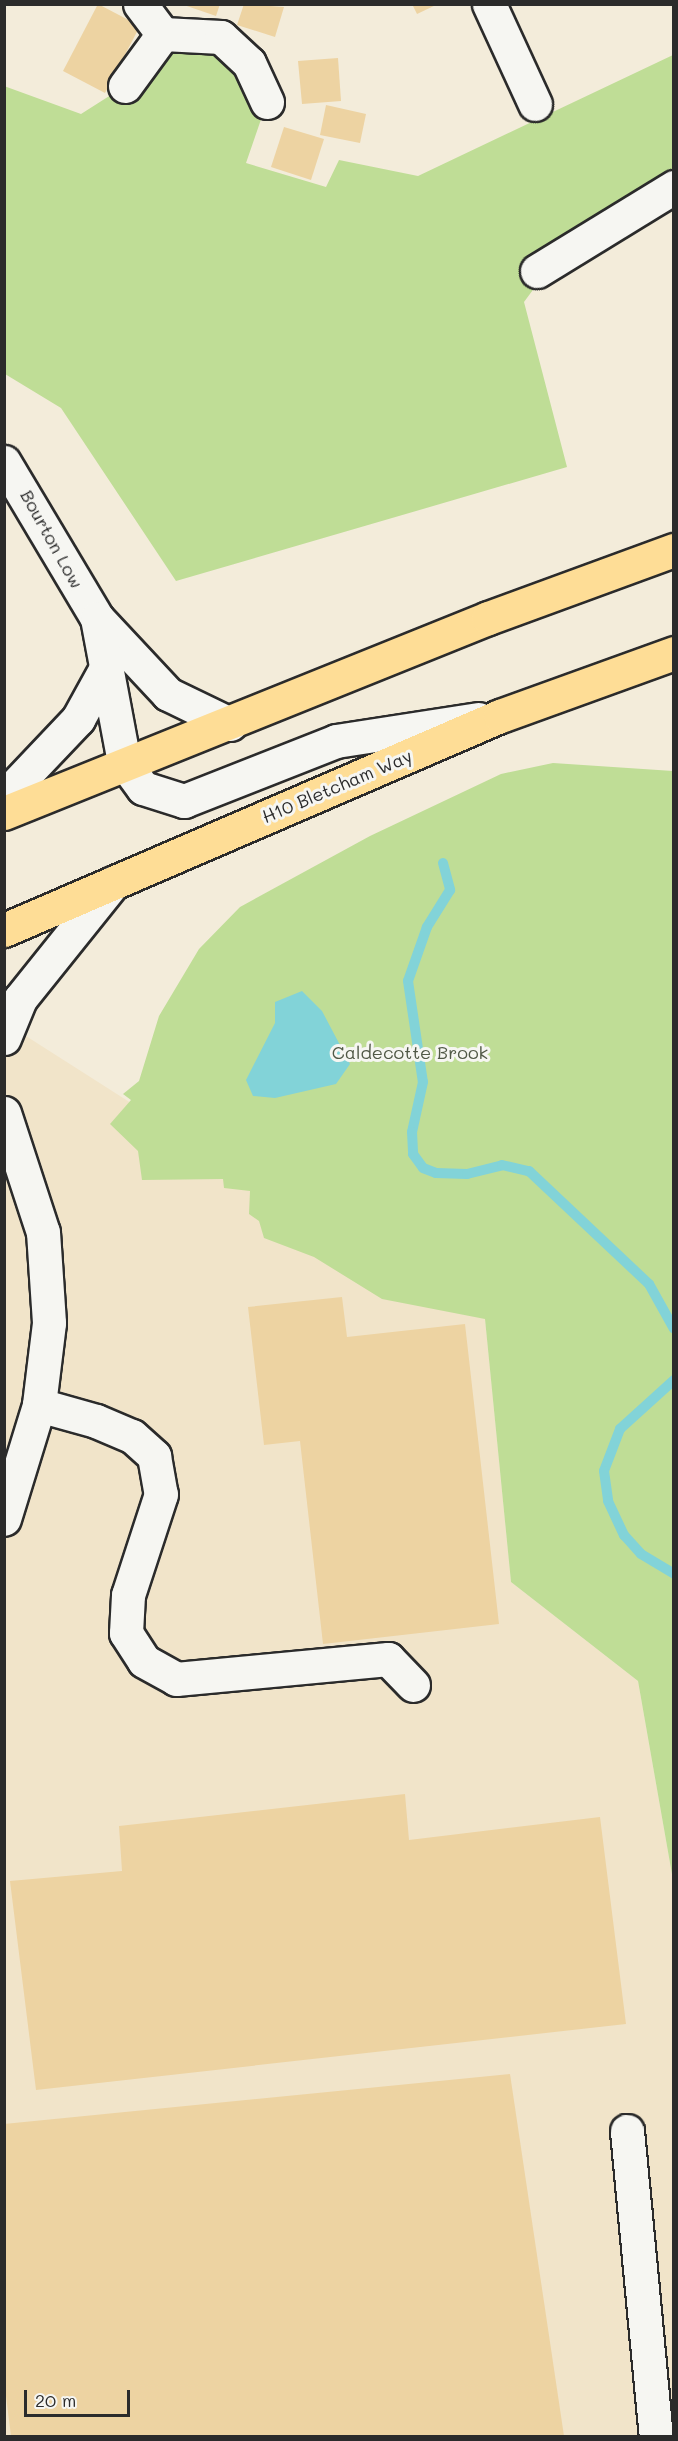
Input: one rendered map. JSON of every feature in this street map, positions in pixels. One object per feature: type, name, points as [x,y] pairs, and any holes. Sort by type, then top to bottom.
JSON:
[{"type":"highway","points":[[4,813],[124,762],[230,724],[488,618],[674,550]]},
{"type":"highway","name":"H10 Bletcham Way","points":[[4,930],[500,716],[674,653]]},
{"type":"street","points":[[140,4],[163,34],[222,37],[249,63],[267,102]]},
{"type":"street","points":[[489,4],[535,104]]},
{"type":"street","points":[[125,86],[163,34]]},
{"type":"street","points":[[537,271],[674,187]]},
{"type":"street","name":"Bourton Low","points":[[4,462],[96,618],[168,694],[230,724]]},
{"type":"street","name":"Bourton Low","points":[[96,618],[124,762]]},
{"type":"street","points":[[4,797],[78,719],[106,668]]},
{"type":"street","points":[[124,762],[143,788],[184,801],[336,741],[500,716]]},
{"type":"street","points":[[4,1038],[20,999],[113,883]]},
{"type":"street","points":[[4,1113],[42,1232],[49,1323],[39,1405],[4,1519]]},
{"type":"street","points":[[39,1405],[96,1421],[132,1436],[154,1456],[161,1494],[128,1595],[126,1633],[144,1661],[176,1679],[388,1659],[413,1685]]},
{"type":"street","points":[[627,2131],[656,2436]]},
{"type":"shaded area","points":[[4,1022],[247,1177],[485,1318],[511,1582],[638,1681],[673,1880],[673,2436],[5,2436]]},
{"type":"green space","points":[[221,37],[267,102],[246,163],[326,187],[339,160],[418,176],[673,55],[673,187],[541,279],[524,302],[567,467],[176,581],[61,408],[5,374],[4,86],[81,114],[125,86],[142,56]]},
{"type":"green space","name":"Caldecotte Brook","points":[[553,763],[673,771],[673,1880],[638,1681],[511,1582],[485,1319],[382,1299],[314,1257],[264,1238],[259,1221],[249,1214],[250,1191],[224,1188],[223,1179],[142,1180],[138,1151],[110,1124],[131,1100],[123,1094],[139,1081],[159,1016],[199,949],[240,907],[370,836],[501,774]]},
{"type":"water","points":[[302,991],[322,1011],[350,1064],[336,1084],[275,1098],[253,1096],[246,1080],[275,1023],[275,1002]]},
{"type":"building","points":[[98,4],[140,26],[105,93],[63,71]]},
{"type":"building","points":[[181,4],[220,4],[216,16]]},
{"type":"building","points":[[244,4],[284,7],[275,37],[237,25]]},
{"type":"building","points":[[412,4],[438,4],[417,14]]},
{"type":"building","points":[[338,58],[341,101],[302,104],[298,61]]},
{"type":"building","points":[[326,105],[366,114],[360,143],[320,135]]},
{"type":"building","points":[[284,127],[324,139],[311,180],[271,167]]},
{"type":"building","points":[[342,1297],[347,1337],[465,1324],[499,1624],[323,1644],[300,1441],[264,1445],[248,1307]]},
{"type":"building","points":[[405,1794],[409,1840],[600,1817],[626,2024],[36,2090],[10,1881],[122,1871],[119,1826]]},
{"type":"building","points":[[510,2074],[564,2436],[11,2436],[4,2380],[4,2124]]},
{"type":"waterway","points":[[443,863],[450,890],[427,927],[408,981],[423,1082],[412,1132],[413,1154],[423,1168],[436,1173],[467,1174],[502,1165],[529,1171],[649,1284],[674,1329]]},
{"type":"waterway","points":[[674,1380],[620,1429],[604,1471],[608,1501],[624,1535],[641,1554],[674,1574]]}]
